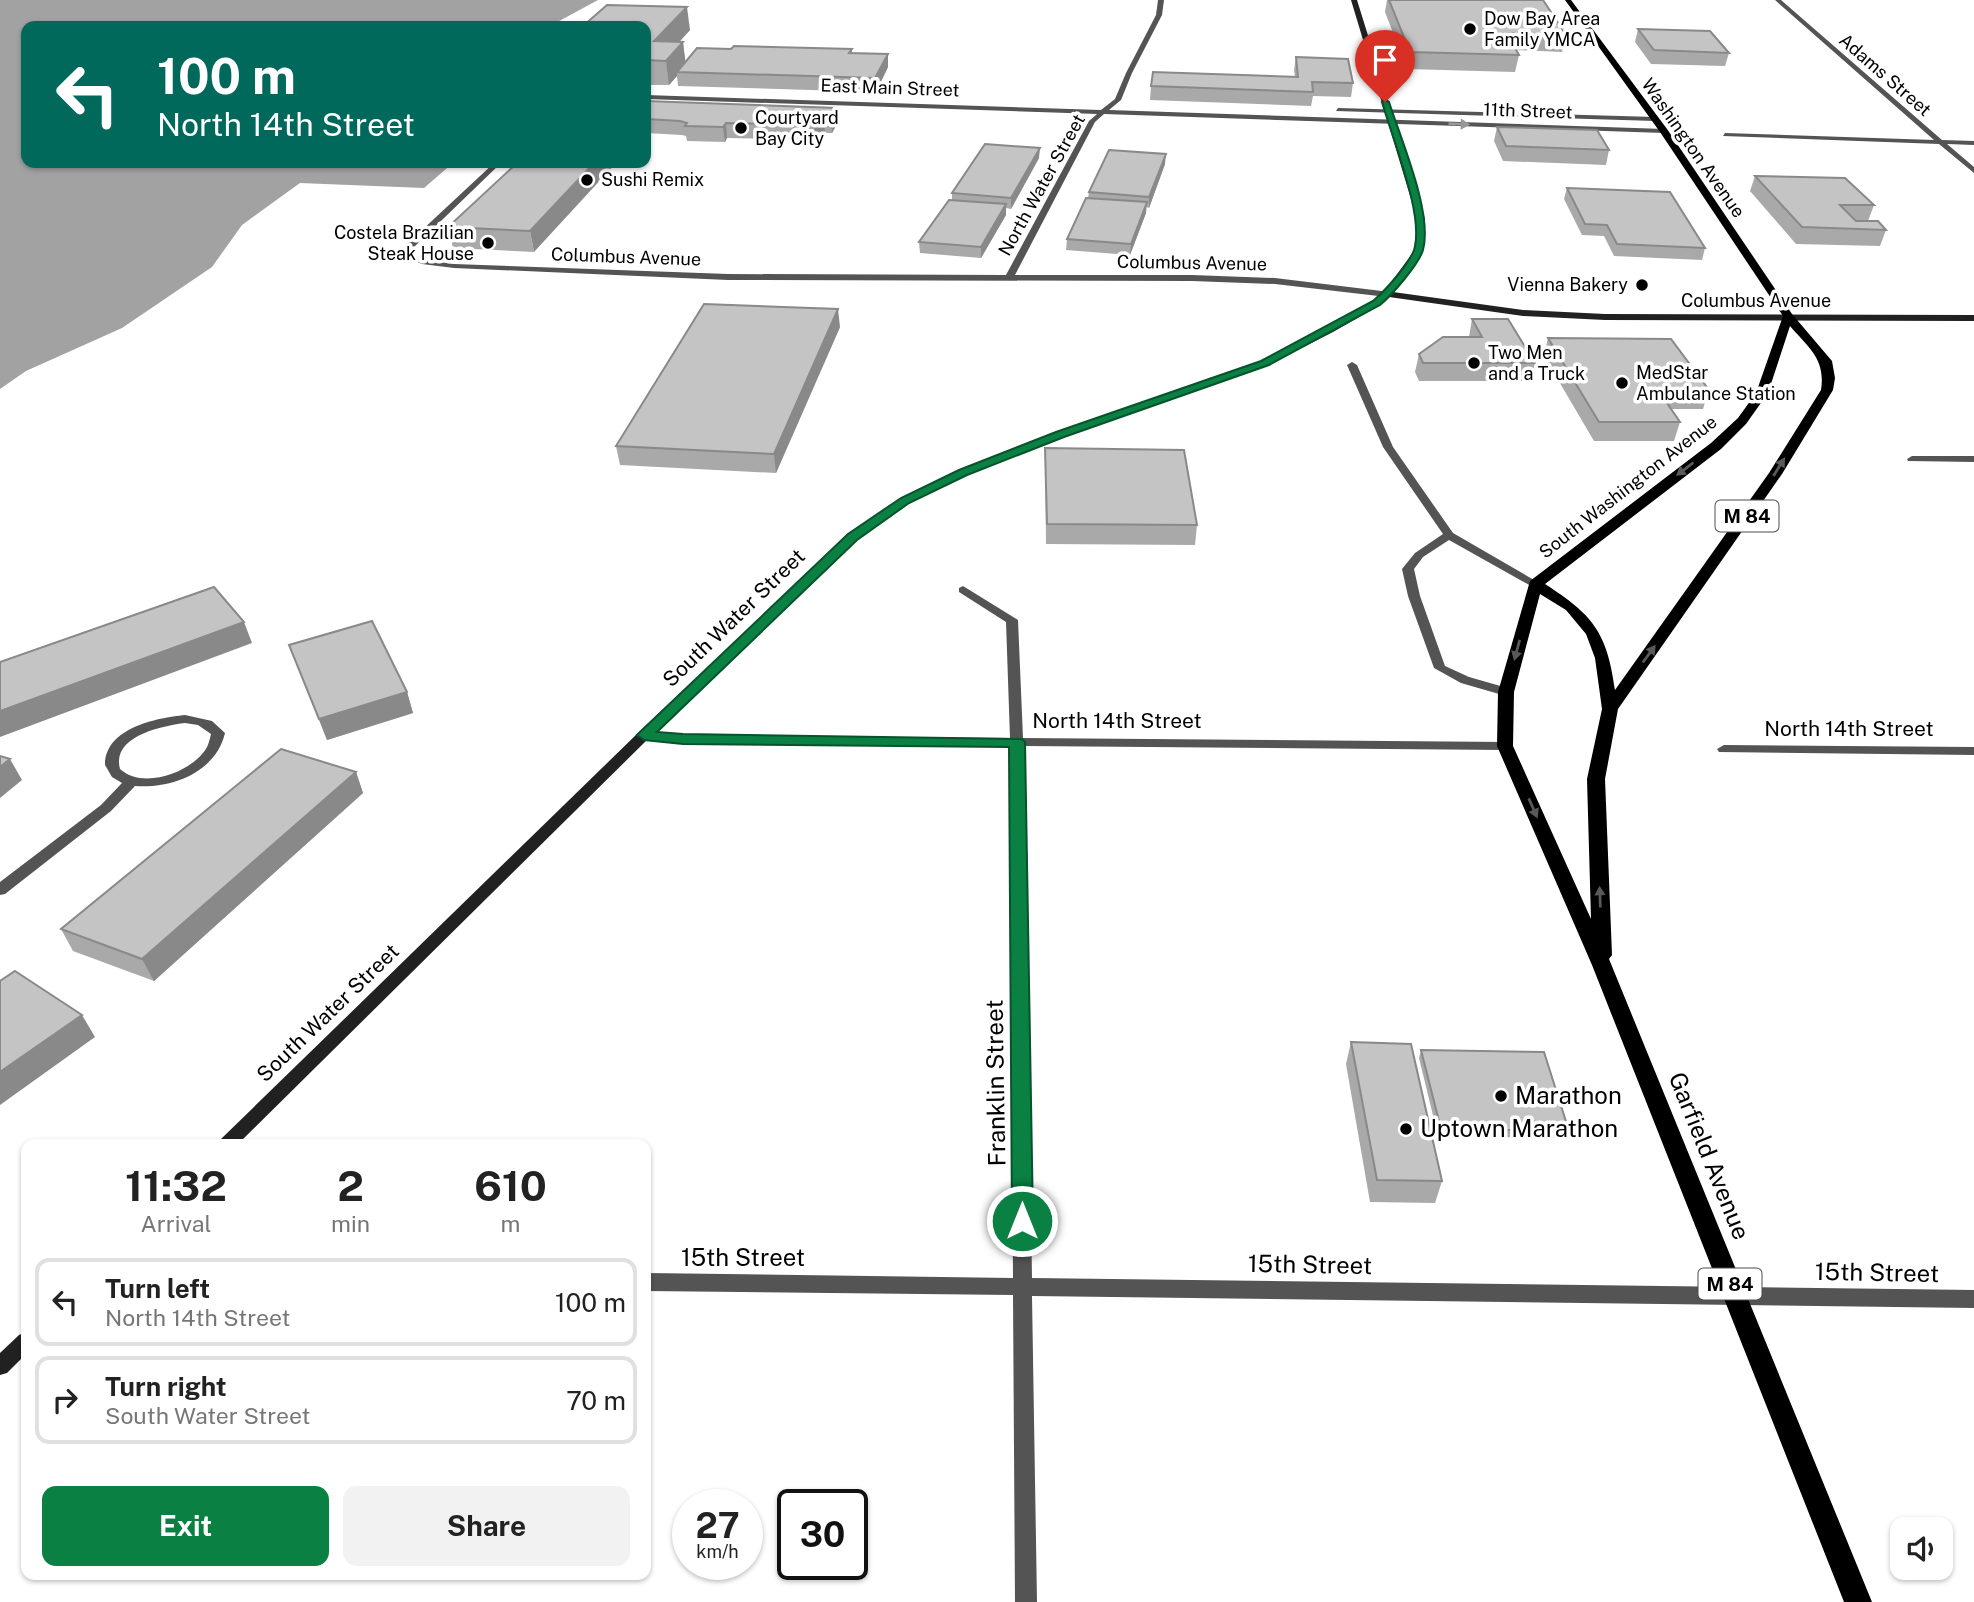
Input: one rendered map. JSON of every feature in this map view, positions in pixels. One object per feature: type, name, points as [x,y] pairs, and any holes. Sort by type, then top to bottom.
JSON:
[{"type":"main road","name":"Washington Avenue","points":[[1568,0],[1664,131],[1788,316]]},
{"type":"main road","name":"South Washington Avenue","points":[[1535,584],[1716,446],[1742,421],[1762,393],[1788,316]]},
{"type":"main road","name":"M 84","points":[[1610,709],[1775,474],[1827,390],[1829,378],[1826,361],[1788,316]]},
{"type":"main road","name":"Garfield Avenue","points":[[1535,584],[1506,692],[1505,746],[1602,965],[1858,1602]]},
{"type":"main road","points":[[1535,584],[1571,607],[1593,633],[1603,658],[1610,709]]},
{"type":"main road","name":"Garfield Avenue","points":[[1602,965],[1596,779],[1610,709]]},
{"type":"street","name":"North Water Street","points":[[1009,278],[1092,121],[1118,100],[1159,15],[1161,0]]},
{"type":"street","name":"South Water Street","points":[[232,1139],[644,735],[852,537],[905,501],[963,472],[1060,434],[1265,363],[1330,330],[1377,303],[1387,294],[1418,251],[1421,219],[1354,0]]},
{"type":"street","name":"Adams Street","points":[[1778,0],[1974,171]]},
{"type":"street","name":"East Main Street","points":[[651,97],[1105,110],[1390,122]]},
{"type":"street","name":"East Main Street","points":[[1133,111],[1303,110]]},
{"type":"street","points":[[1326,110],[1654,119]]},
{"type":"street","name":"11th Street","points":[[1390,122],[1664,131]]},
{"type":"street","points":[[1726,135],[1974,143]]},
{"type":"street","name":"Columbus Avenue","points":[[493,168],[410,247],[409,257],[422,262],[454,266],[728,277],[1247,280],[1387,294],[1523,313],[1605,317],[1974,318]]},
{"type":"street","points":[[1352,365],[1388,447],[1449,535],[1535,584]]},
{"type":"street","points":[[1912,459],[1974,459]]},
{"type":"street","points":[[1449,535],[1419,555],[1408,569],[1414,596],[1440,668],[1465,680],[1506,692]]},
{"type":"street","name":"Franklin Street","points":[[963,590],[1012,620],[1017,742],[1026,1602]]},
{"type":"street","points":[[0,890],[106,808],[132,781],[168,779],[202,764],[218,743],[218,733],[200,721],[185,719],[169,721],[136,732],[114,751],[111,761],[113,770],[120,777],[132,781]]},
{"type":"street","name":"North 14th Street","points":[[644,735],[683,739],[1505,746]]},
{"type":"street","name":"North 14th Street","points":[[1724,750],[1974,751]]},
{"type":"street","name":"15th Street","points":[[651,1282],[1974,1299]]},
{"type":"street","points":[[0,1366],[21,1346]]},
{"type":"shaded area","points":[[0,0],[598,0],[559,21],[21,21],[21,168],[447,168],[424,188],[300,183],[242,225],[212,267],[122,328],[26,371],[0,389]]},
{"type":"building","name":"Dow Bay Area Family YMCA","points":[[1389,0],[1543,0],[1566,35],[1507,33],[1519,55],[1410,52]]},
{"type":"building","points":[[607,5],[687,7],[654,41],[683,42],[666,61],[651,60],[651,21],[589,21]]},
{"type":"building","points":[[1638,29],[1710,31],[1729,53],[1654,50]]},
{"type":"building","points":[[734,46],[852,49],[849,53],[888,54],[875,78],[677,72],[697,48],[731,49]]},
{"type":"building","points":[[1296,57],[1348,59],[1353,83],[1312,82],[1313,92],[1151,86],[1153,72],[1298,77]]},
{"type":"building","points":[[651,101],[837,108],[831,119],[824,118],[822,123],[814,125],[726,123],[723,127],[685,126],[687,123],[651,119]]},
{"type":"building","points":[[1497,127],[1597,130],[1609,150],[1506,146]]},
{"type":"building","points":[[985,144],[1040,148],[1011,198],[952,193]]},
{"type":"building","points":[[1109,150],[1166,154],[1149,197],[1089,192]]},
{"type":"building","points":[[512,168],[589,168],[530,231],[448,227]]},
{"type":"building","points":[[1755,176],[1845,178],[1874,205],[1840,205],[1856,221],[1878,221],[1886,230],[1802,227]]},
{"type":"building","points":[[1567,188],[1670,192],[1705,248],[1617,244],[1607,225],[1585,224]]},
{"type":"building","points":[[1086,198],[1147,202],[1131,244],[1067,239]]},
{"type":"building","points":[[949,200],[1006,204],[981,247],[919,242]]},
{"type":"building","points":[[704,304],[838,309],[774,454],[616,446]]},
{"type":"building","points":[[1472,319],[1508,319],[1535,363],[1423,363],[1419,354],[1443,337],[1482,337]]},
{"type":"building","name":"MedStar Ambulance Station","points":[[1548,338],[1671,339],[1709,390],[1658,390],[1680,422],[1599,422]]},
{"type":"building","points":[[1045,448],[1184,450],[1197,525],[1047,524]]},
{"type":"building","points":[[214,587],[244,622],[0,711],[0,662]]},
{"type":"building","points":[[372,621],[407,692],[319,719],[289,645]]},
{"type":"building","points":[[281,749],[356,772],[142,959],[61,929]]},
{"type":"building","points":[[0,756],[10,759],[0,767]]},
{"type":"building","points":[[15,971],[82,1015],[0,1072],[0,981]]},
{"type":"building","points":[[1351,1042],[1411,1044],[1442,1181],[1377,1180]]},
{"type":"building","points":[[1421,1050],[1544,1052],[1569,1131],[1441,1129]]},
{"type":"place","name":"Dow Bay Area Family YMCA","points":[[1470,29]]},
{"type":"place","name":"Courtyard Bay City","points":[[741,128]]},
{"type":"place","name":"Sushi Remix","points":[[587,180]]},
{"type":"place","name":"Costela Brazilian Steak House","points":[[488,243]]},
{"type":"place","name":"Vienna Bakery","points":[[1642,285]]},
{"type":"place","name":"Two Men and a Truck","points":[[1474,363]]},
{"type":"place","name":"MedStar Ambulance Station","points":[[1622,383]]},
{"type":"place","name":"Marathon","points":[[1501,1096]]},
{"type":"place","name":"Uptown Marathon","points":[[1406,1129]]},
{"type":"route","points":[[1022,1221],[1017,742],[683,739],[644,735],[852,537],[905,501],[963,472],[1060,434],[1265,363],[1377,303],[1387,294],[1418,251],[1421,219],[1385,102]]}]
